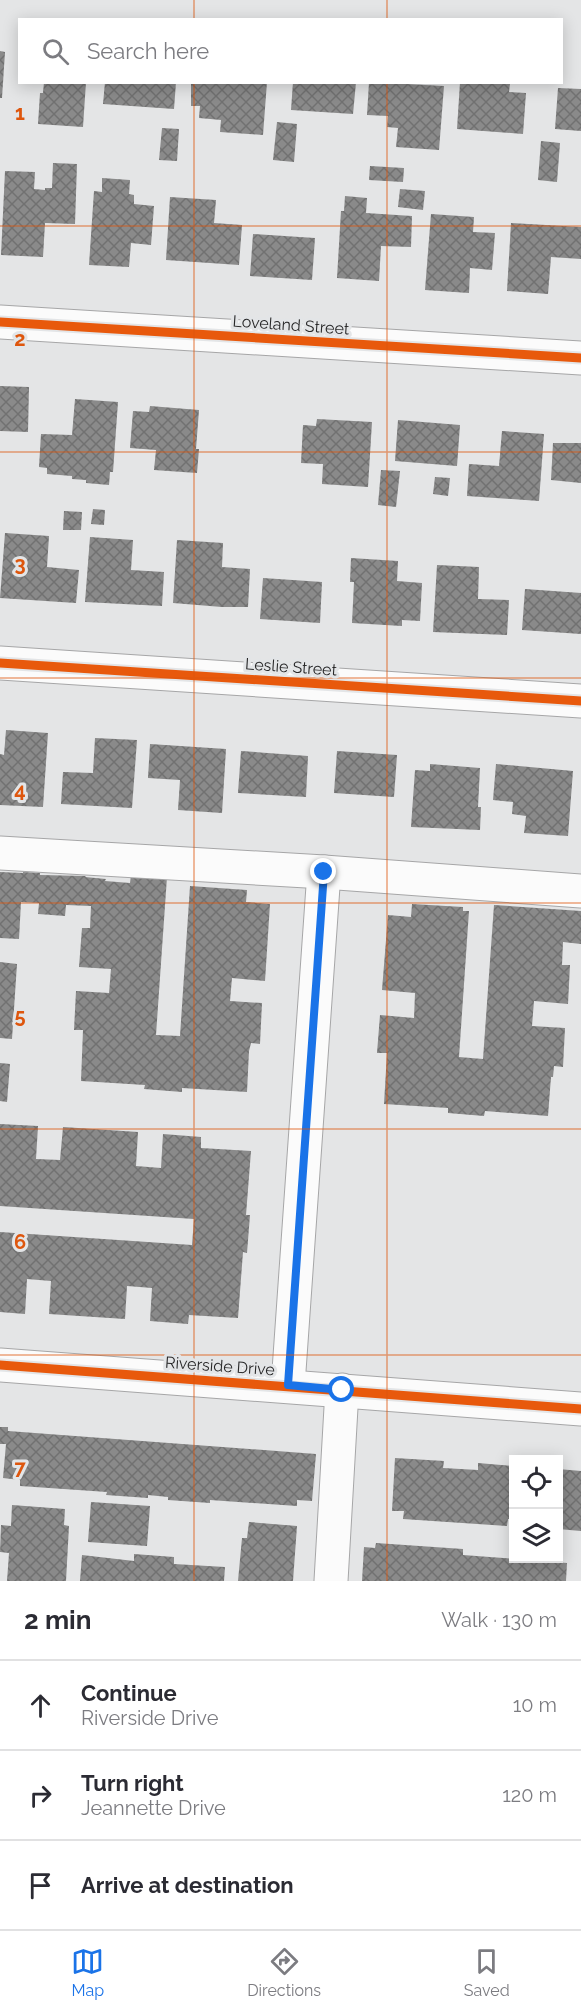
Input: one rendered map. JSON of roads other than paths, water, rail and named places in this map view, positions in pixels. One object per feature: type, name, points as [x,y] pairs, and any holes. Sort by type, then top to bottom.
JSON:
[{"type":"street","name":"Loveland Street","points":[[0,322],[581,358]]},
{"type":"street","name":"Leslie Street","points":[[0,663],[581,701]]},
{"type":"street","points":[[0,853],[324,872],[581,891]]},
{"type":"street","points":[[288,1385],[324,872]]},
{"type":"street","name":"Riverside Drive","points":[[0,1365],[581,1408]]},
{"type":"street","points":[[331,1581],[342,1390]]}]
